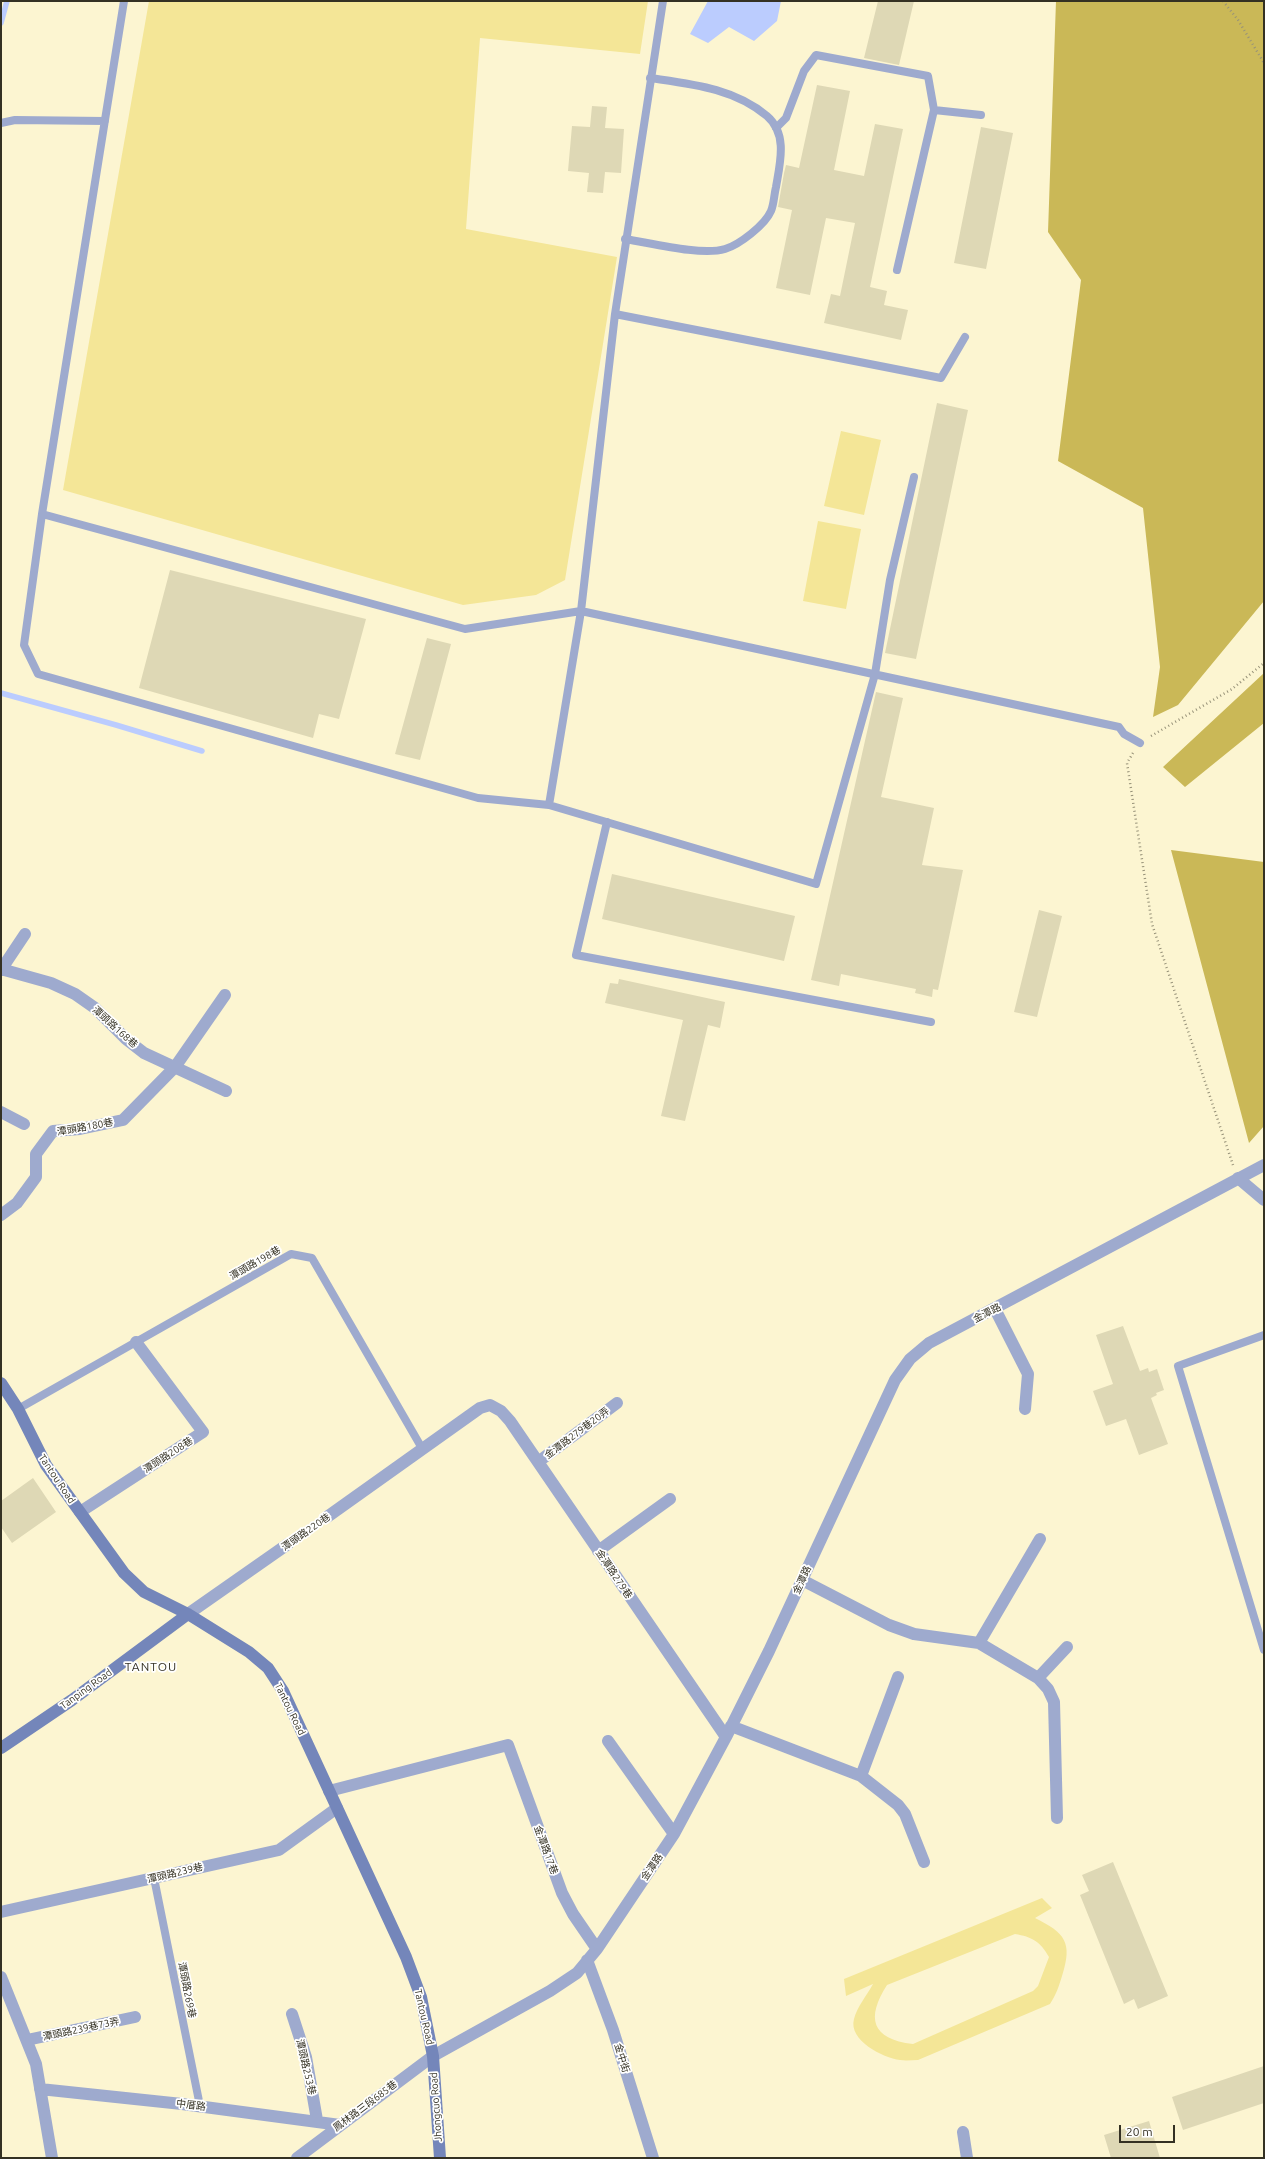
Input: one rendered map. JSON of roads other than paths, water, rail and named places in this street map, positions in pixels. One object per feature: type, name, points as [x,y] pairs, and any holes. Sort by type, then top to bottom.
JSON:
[{"type":"street","name":"潭頭路168巷","points":[[25,934],[1,969],[51,983],[75,994],[95,1008],[126,1039],[144,1053],[226,1091]]},
{"type":"street","name":"潭頭路180巷","points":[[1,1215],[17,1203],[36,1178],[36,1154],[53,1131],[80,1129],[123,1120],[175,1067],[224,995]]},
{"type":"street","points":[[1,1112],[24,1124]]},
{"type":"street","name":"金潭路","points":[[432,2056],[550,1991],[577,1973],[597,1949],[674,1834],[729,1732],[895,1380],[910,1359],[929,1343],[1264,1165]]},
{"type":"street","points":[[1238,1178],[1264,1200]]},
{"type":"street","points":[[995,1309],[1028,1374],[1025,1410]]},
{"type":"street","name":"潭頭路208巷","points":[[80,1512],[203,1432],[136,1342]]},
{"type":"street","name":"Tantou Road","points":[[1,1383],[18,1409],[46,1465],[124,1573],[144,1592],[188,1614],[249,1652],[268,1668],[283,1691],[406,1957],[421,1997],[432,2056]]},
{"type":"street","name":"金潭路279巷20弄","points":[[538,1462],[617,1403]]},
{"type":"street","name":"潭頭路220巷","points":[[328,1516],[423,1450],[480,1408],[490,1405],[501,1411]]},
{"type":"street","name":"金潭路279巷","points":[[501,1411],[538,1462],[598,1551],[729,1732]]},
{"type":"street","points":[[598,1551],[670,1499]]},
{"type":"street","points":[[979,1643],[1040,1538]]},
{"type":"street","name":"潭頭路220巷","points":[[188,1614],[288,1544]]},
{"type":"street","points":[[802,1580],[889,1625],[914,1634],[979,1643],[1038,1678],[1048,1689],[1054,1702],[1058,1818]]},
{"type":"street","name":"Tanping Road","points":[[1,1748],[72,1700],[188,1614]]},
{"type":"street","points":[[1038,1678],[1066,1647]]},
{"type":"street","points":[[861,1776],[898,1677]]},
{"type":"street","points":[[729,1732],[861,1776],[898,1805],[905,1814],[924,1862]]},
{"type":"street","points":[[608,1741],[674,1834]]},
{"type":"street","name":"金潭路17巷","points":[[329,1791],[508,1745],[562,1893],[573,1914],[597,1949]]},
{"type":"street","name":"潭頭路239巷","points":[[1,1912],[279,1850],[337,1808]]},
{"type":"street","name":"金中街","points":[[588,1960],[613,2030],[653,2158]]},
{"type":"street","points":[[1,1977],[5,1995],[27,2040],[36,2064],[52,2158]]},
{"type":"street","name":"潭頭路253巷","points":[[292,2014],[306,2057],[317,2120]]},
{"type":"street","name":"潭頭路239巷73弄","points":[[27,2040],[135,2017]]},
{"type":"street","name":"鳳林路三段685巷","points":[[297,2158],[340,2124],[432,2056]]},
{"type":"street","name":"Jhongcuo Road","points":[[432,2056],[440,2158]]},
{"type":"street","name":"中厝路","points":[[40,2090],[200,2106],[340,2124]]},
{"type":"street","points":[[963,2132],[967,2158]]},
{"type":"lane","points":[[124,1],[42,514],[24,646],[38,674],[478,798],[549,805],[816,884],[875,674],[890,580],[914,478]]},
{"type":"lane","points":[[549,805],[581,611],[615,314],[663,1]]},
{"type":"lane","points":[[776,128],[786,118],[804,71],[816,55],[928,76],[934,110],[897,270]]},
{"type":"lane","points":[[626,239],[706,251],[725,249],[751,234],[771,212],[781,162],[781,143],[776,128],[768,117],[752,104],[730,94],[707,87],[650,78]]},
{"type":"lane","points":[[934,110],[982,115]]},
{"type":"lane","points":[[1,123],[15,120],[104,121]]},
{"type":"lane","points":[[615,314],[941,378],[964,337]]},
{"type":"lane","points":[[42,514],[465,629],[581,611],[1119,727],[1124,734],[1140,743]]},
{"type":"lane","points":[[607,822],[576,955],[931,1022]]},
{"type":"lane","name":"潭頭路198巷","points":[[18,1409],[291,1254],[312,1258],[423,1450]]},
{"type":"lane","points":[[1264,1335],[1178,1366],[1264,1650]]},
{"type":"lane","name":"潭頭路269巷","points":[[154,1878],[200,2106]]},
{"type":"water","points":[[708,1],[781,1],[777,21],[754,41],[729,27],[708,43],[690,34]]},
{"type":"waterway","points":[[1,23],[7,1]]},
{"type":"waterway","points":[[1,693],[202,751]]},
{"type":"district","name":"TANTOU","points":[[151,1667]]}]
